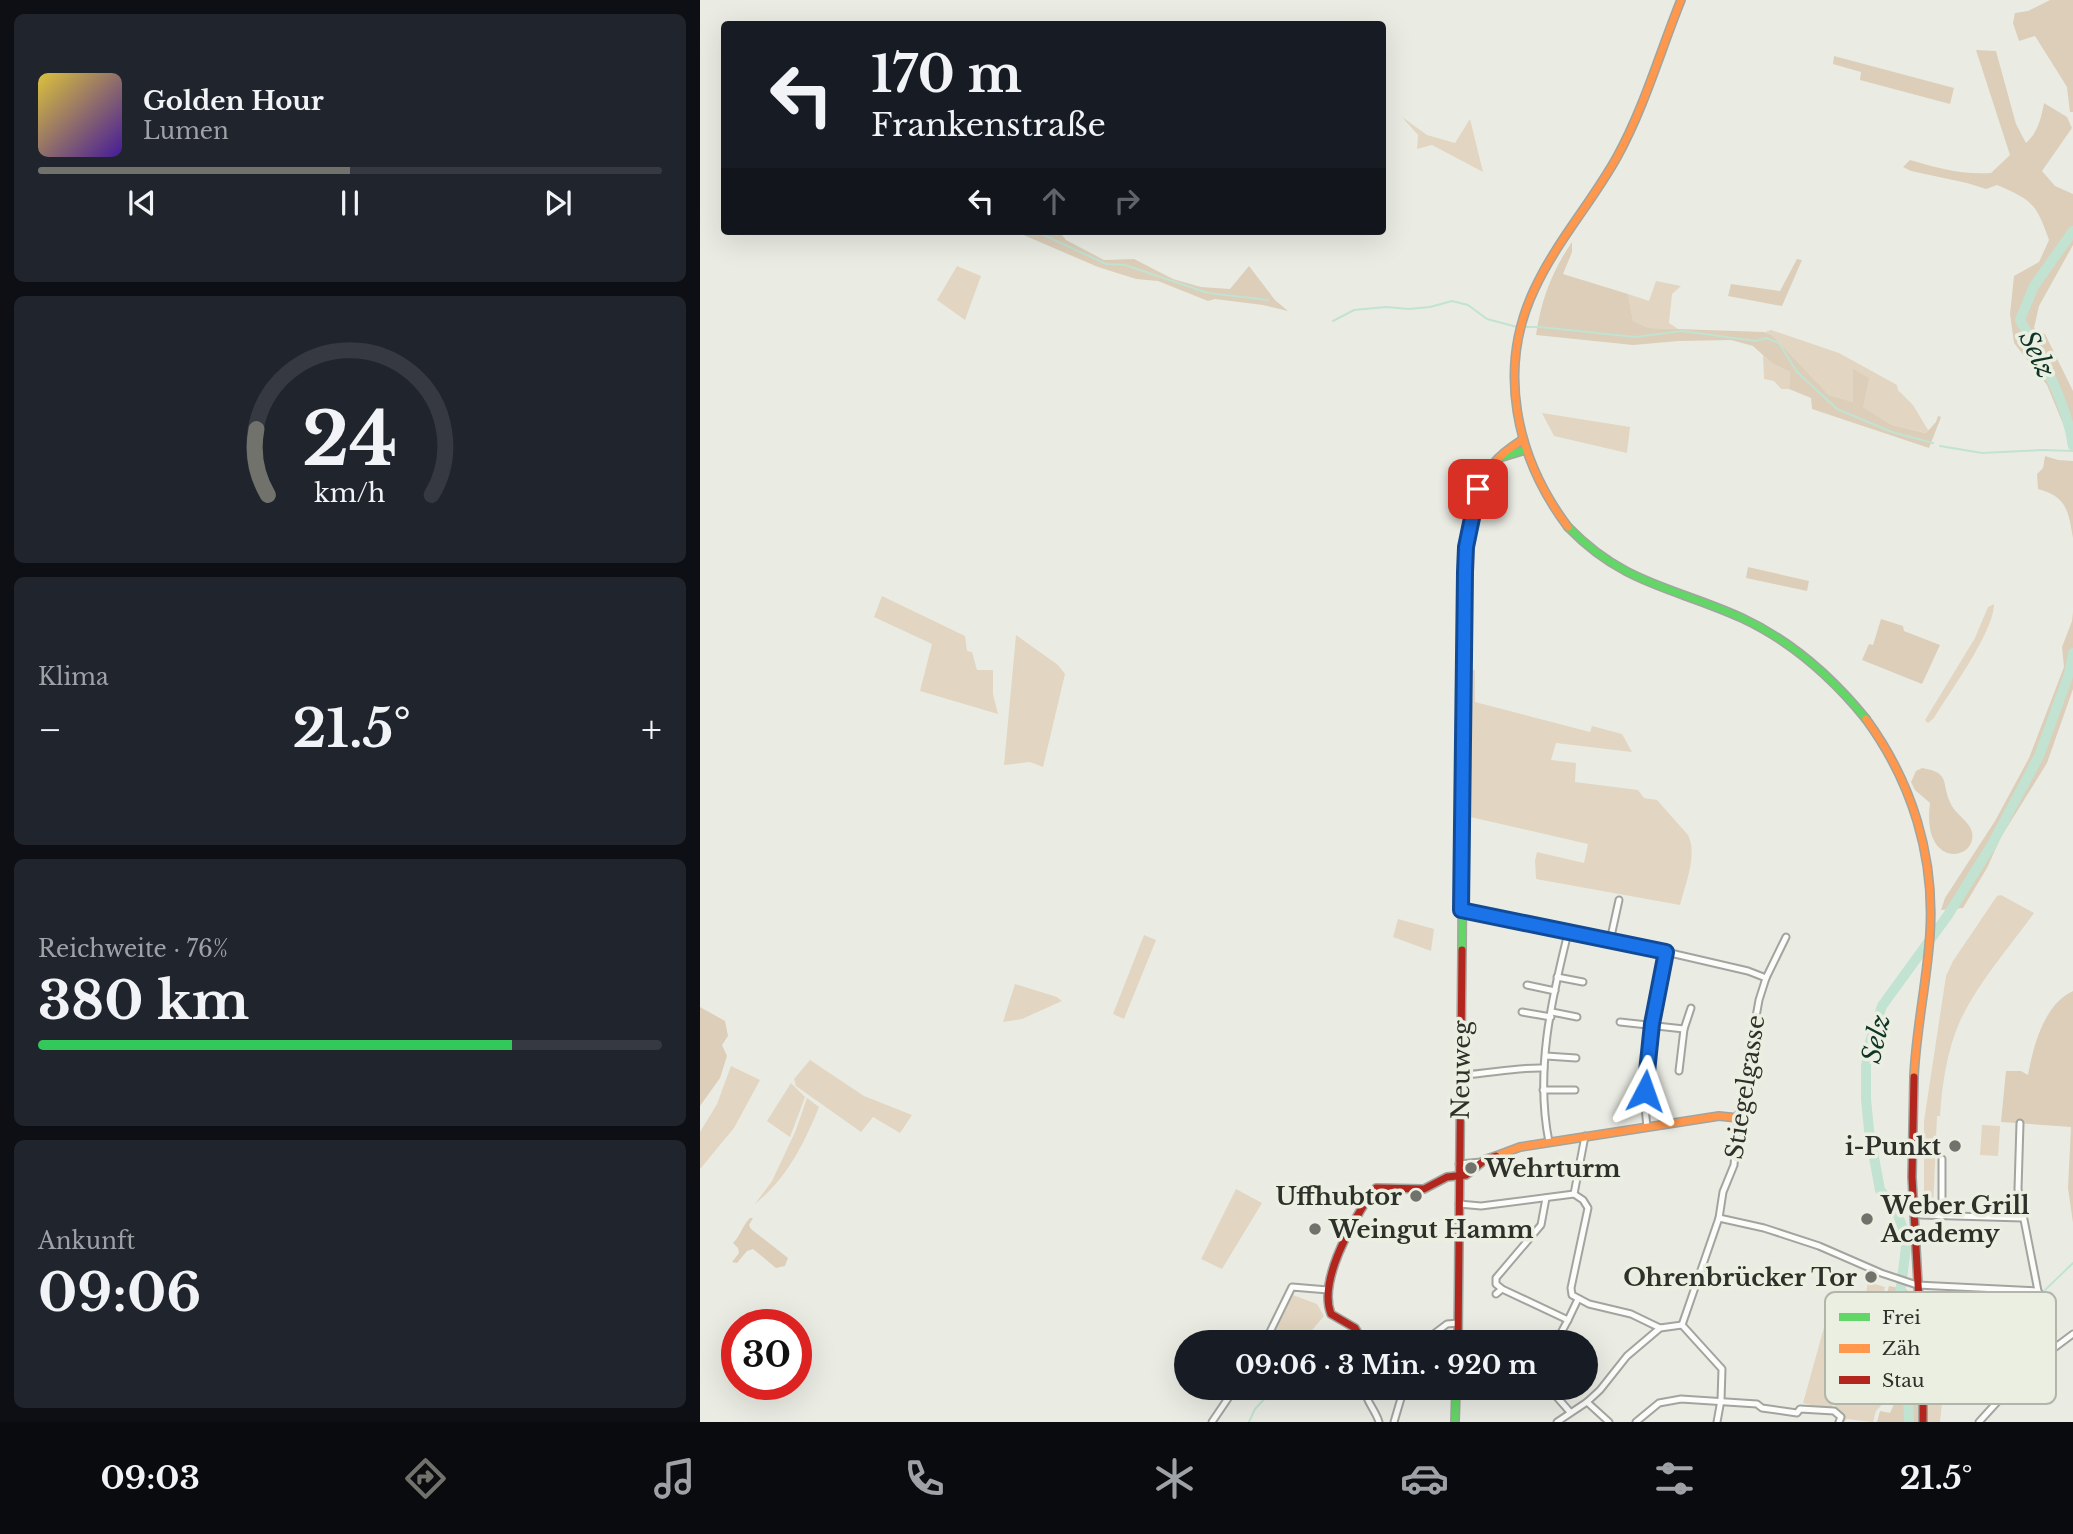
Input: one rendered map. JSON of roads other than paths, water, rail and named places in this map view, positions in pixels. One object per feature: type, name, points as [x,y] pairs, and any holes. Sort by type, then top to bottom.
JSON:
[{"type":"main road","points":[[1681,0],[1618,155],[1602,183],[1545,265],[1524,315],[1515,377],[1522,440],[1532,472],[1549,501],[1573,533],[1593,551],[1635,578],[1731,613],[1784,641],[1845,693],[1876,733],[1895,764],[1914,807],[1929,872],[1930,934],[1916,1053],[1912,1129],[1918,1292]]},
{"type":"main road","points":[[1491,465],[1501,453],[1522,440]]},
{"type":"main road","points":[[1491,465],[1508,454],[1525,450]]},
{"type":"main road","name":"Neuweg","points":[[1458,1330],[1465,559],[1478,489],[1491,465]]},
{"type":"main road","points":[[1356,1330],[1331,1314],[1328,1307],[1328,1290],[1352,1228],[1365,1201],[1376,1188],[1423,1189],[1447,1177],[1470,1174],[1481,1162],[1502,1152],[1549,1142],[1718,1116],[1738,1118]]},
{"type":"main road","points":[[1455,1422],[1456,1400]]},
{"type":"main road","points":[[1923,1422],[1924,1404]]},
{"type":"street","points":[[1610,941],[1619,900]]},
{"type":"street","points":[[1461,910],[1666,952],[1748,971],[1766,978]]},
{"type":"street","points":[[1549,1142],[1543,1112],[1544,1068],[1555,991],[1568,933]]},
{"type":"street","name":"Stiegelgasse","points":[[1682,1325],[1719,1218],[1723,1192],[1734,1166],[1738,1118],[1759,1000],[1766,978],[1786,937]]},
{"type":"street","points":[[1647,1127],[1644,1106],[1652,1024],[1666,952]]},
{"type":"street","points":[[1558,977],[1583,982]]},
{"type":"street","points":[[1527,985],[1555,991]]},
{"type":"street","points":[[1679,1071],[1684,1029],[1691,1008]]},
{"type":"street","points":[[1521,1012],[1577,1017]]},
{"type":"street","points":[[1619,1022],[1684,1029]]},
{"type":"street","points":[[1546,1056],[1576,1058]]},
{"type":"street","points":[[1461,1075],[1485,1074],[1519,1067],[1544,1068]]},
{"type":"street","points":[[1543,1090],[1575,1090]]},
{"type":"street","points":[[1719,1218],[1764,1228],[1819,1246],[1907,1282],[2038,1291],[2018,1189],[2020,1123]]},
{"type":"street","points":[[1574,1194],[1585,1136]]},
{"type":"street","points":[[1942,1158],[1942,1216]]},
{"type":"street","points":[[1459,1164],[1481,1162]]},
{"type":"street","points":[[1459,1204],[1481,1206],[1574,1194],[1584,1200],[1588,1209],[1572,1294],[1588,1304],[1617,1309],[1660,1328],[1682,1325],[1722,1370],[1717,1422]]},
{"type":"street","points":[[1546,1198],[1541,1225],[1496,1278],[1496,1284],[1568,1320]]},
{"type":"street","points":[[1921,1215],[2022,1218]]},
{"type":"street","points":[[1271,1330],[1292,1287],[1328,1290]]},
{"type":"street","points":[[1496,1294],[1502,1289]]},
{"type":"street","points":[[1563,1330],[1578,1299]]},
{"type":"street","points":[[1439,1330],[1447,1324],[1458,1323]]},
{"type":"street","points":[[1557,1422],[1600,1391],[1627,1356],[1660,1328]]},
{"type":"street","points":[[2056,1345],[2073,1334]]},
{"type":"street","points":[[1636,1422],[1658,1403],[1681,1399],[1757,1404],[1762,1408],[1797,1413],[1800,1409],[1828,1416],[1836,1412],[1840,1418],[1839,1422]]},
{"type":"street","points":[[1212,1422],[1227,1400]]},
{"type":"street","points":[[1367,1400],[1378,1422]]},
{"type":"street","points":[[1394,1422],[1400,1400]]},
{"type":"street","points":[[1560,1400],[1570,1412]]},
{"type":"street","points":[[1587,1402],[1609,1422]]},
{"type":"street","points":[[1979,1422],[1995,1404]]},
{"type":"waterway","name":"Selz","points":[[2073,231],[2034,286],[2020,320],[2059,396],[2073,446]]},
{"type":"waterway","points":[[1044,235],[1106,264],[1125,265],[1208,293],[1268,300]]},
{"type":"waterway","points":[[1333,321],[1354,310],[1386,307],[1409,309],[1452,301],[1468,305],[1487,319],[1517,327]]},
{"type":"waterway","points":[[1523,327],[1635,337],[1682,331],[1756,341],[1766,338],[1779,343],[1797,372],[1837,409],[1892,432],[1933,443]]},
{"type":"waterway","points":[[1940,446],[1982,453],[2073,451]]},
{"type":"waterway","name":"Selz","points":[[1900,1292],[1907,1240],[1895,1207],[1880,1190],[1866,1099],[1866,1066],[1870,1042],[1882,1006],[1948,915],[1991,846],[2039,756],[2069,674],[2073,653]]},
{"type":"waterway","points":[[2044,1291],[2073,1263]]},
{"type":"waterway","points":[[1249,1422],[1263,1400]]},
{"type":"waterway","name":"Selz","points":[[1908,1404],[1909,1422]]},
{"type":"place","name":"i-Punkt","points":[[1955,1146]]},
{"type":"place","name":"Wehrturm","points":[[1471,1168]]},
{"type":"place","name":"Uffhubtor","points":[[1416,1196]]},
{"type":"place","name":"Weber Grill Academy","points":[[1867,1219]]},
{"type":"place","name":"Weingut Hamm","points":[[1315,1229]]},
{"type":"place","name":"Ohrenbrücker Tor","points":[[1871,1277]]}]
